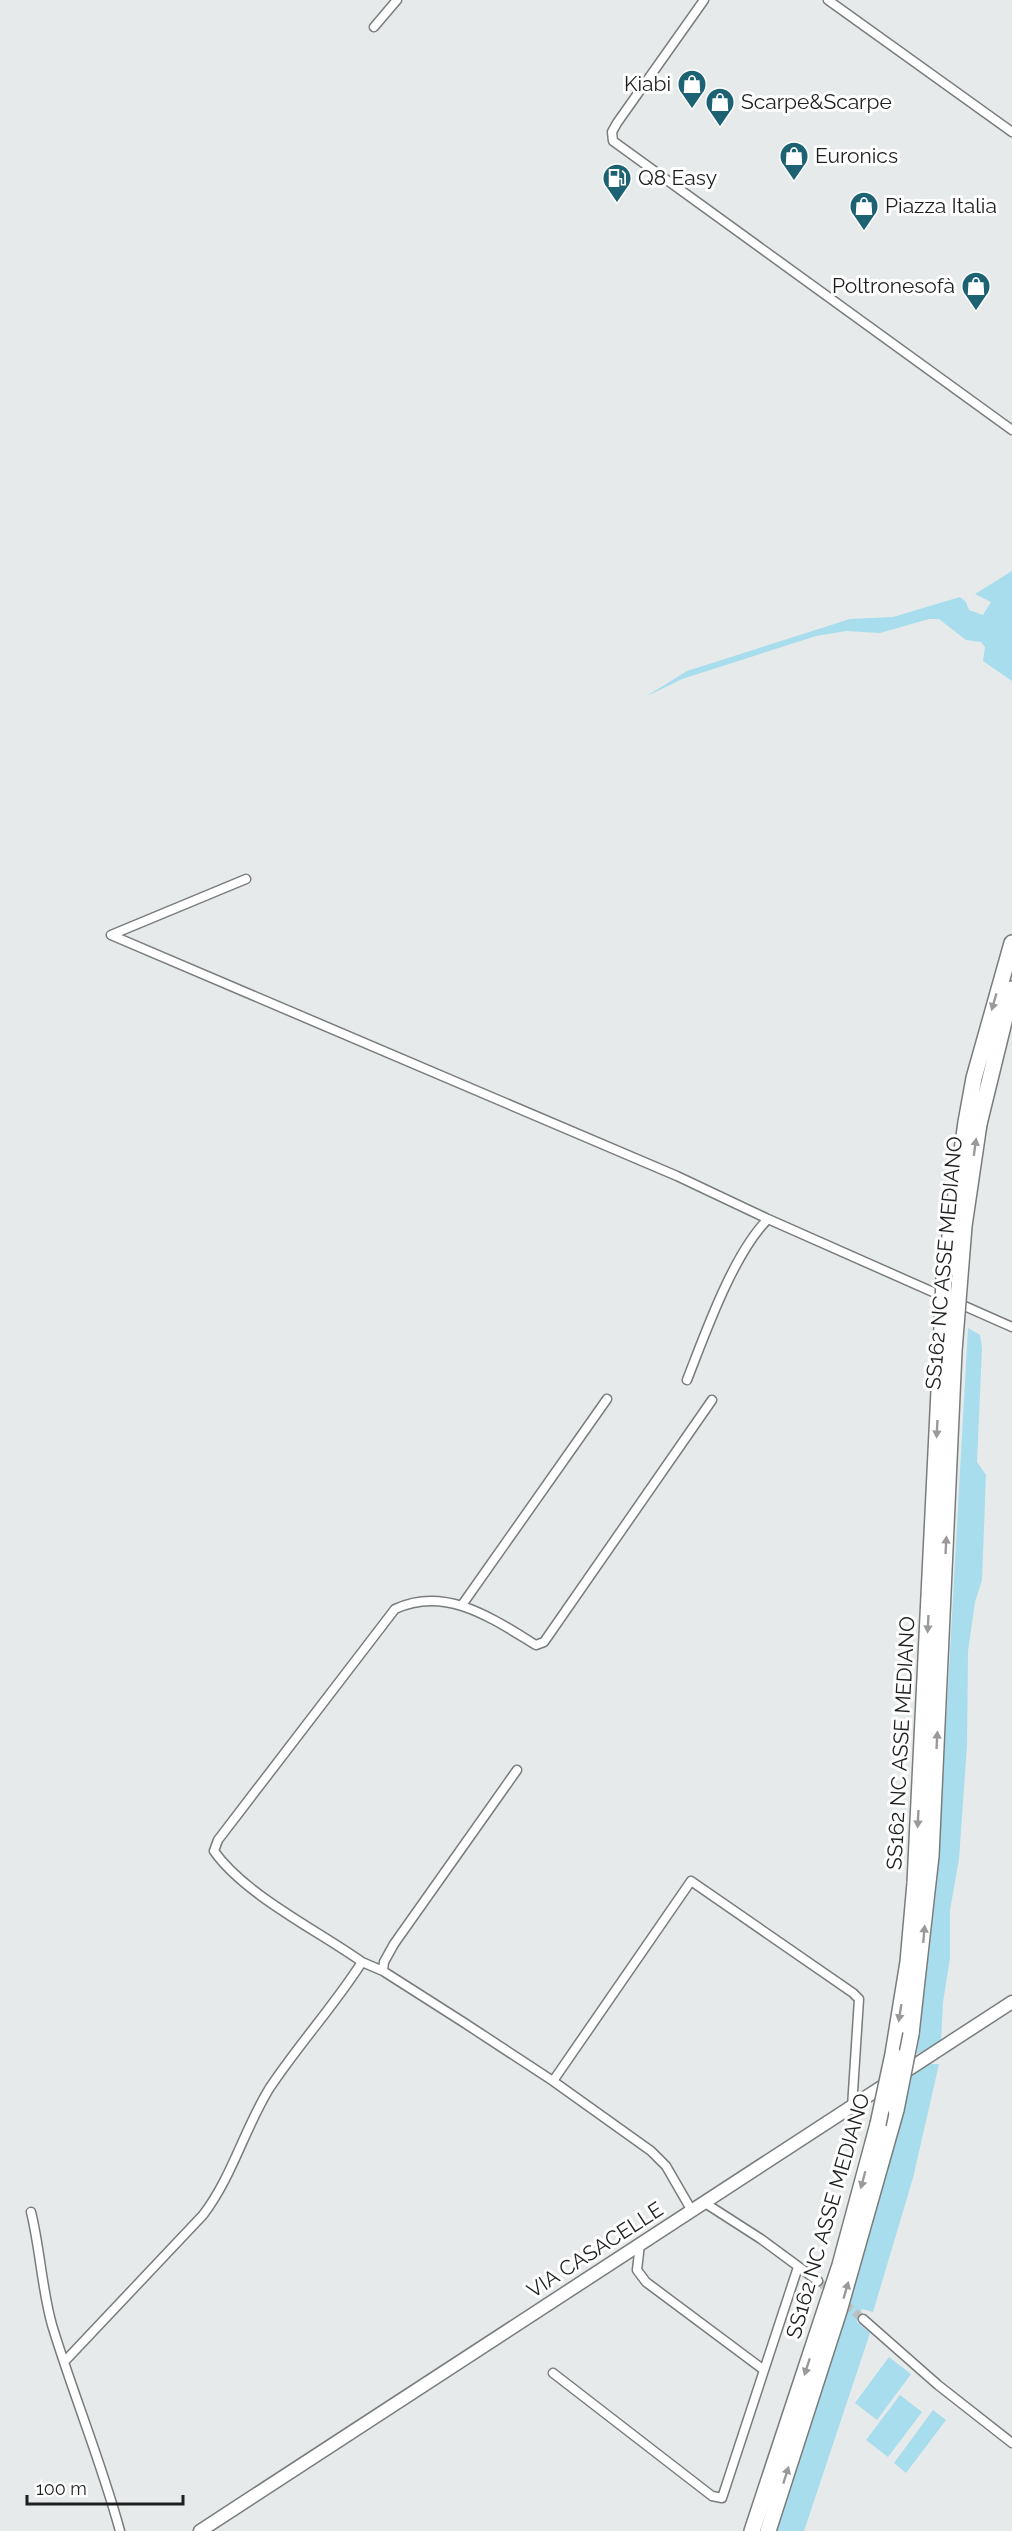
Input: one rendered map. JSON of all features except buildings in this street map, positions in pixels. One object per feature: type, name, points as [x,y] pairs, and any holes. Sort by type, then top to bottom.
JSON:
[{"type":"highway","name":"SS162 NC ASSE MEDIANO","points":[[752,2531],[840,2265],[878,2124],[893,2054],[908,1962],[915,1883],[948,1350],[964,1226],[977,1066],[1011,944]]},
{"type":"highway","name":"SS162 NC ASSE MEDIANO","points":[[972,1123],[1012,989]]},
{"type":"highway","name":"SS162 NC ASSE MEDIANO","points":[[768,2531],[839,2311],[896,2110],[911,2034],[932,1857],[948,1350]]},
{"type":"street","points":[[374,27],[397,0]]},
{"type":"street","points":[[704,0],[617,123],[612,132],[613,141],[1012,430]]},
{"type":"street","points":[[828,0],[1012,132]]},
{"type":"street","points":[[246,879],[111,935],[655,1167],[768,1220],[1012,1327]]},
{"type":"street","points":[[687,1380],[733,1275],[758,1229],[768,1220]]},
{"type":"street","points":[[462,1605],[607,1399]]},
{"type":"street","points":[[692,2211],[666,2166],[651,2151],[553,2080],[383,1971],[362,1962],[274,1904],[223,1864],[214,1851],[218,1840],[395,1609],[426,1599],[462,1605],[536,1645],[544,1642],[712,1400]]},
{"type":"street","points":[[383,1971],[384,1962],[394,1944],[517,1770]]},
{"type":"street","points":[[553,2080],[691,1881],[859,1999],[852,2107]]},
{"type":"street","points":[[65,2361],[203,2216],[220,2194],[244,2133],[270,2088],[362,1962]]},
{"type":"street","name":"VIA CASACELLE","points":[[200,2531],[1012,2002]]},
{"type":"street","points":[[705,2204],[761,2239],[818,2281]]},
{"type":"street","points":[[31,2211],[40,2249],[51,2322],[103,2469],[120,2531]]},
{"type":"street","points":[[640,2243],[637,2270],[646,2283],[764,2370]]},
{"type":"street","points":[[553,2373],[719,2499],[725,2493],[798,2267]]},
{"type":"street","points":[[863,2319],[938,2385],[1012,2443]]},
{"type":"shaded area","points":[[1012,571],[1012,681],[983,661],[985,647],[981,642],[966,640],[939,619],[929,619],[880,633],[846,631],[816,636],[682,679],[645,697],[687,671],[850,619],[893,617],[960,597],[966,602],[969,610],[983,615],[991,602],[975,594]]},
{"type":"shaded area","points":[[968,1328],[980,1335],[982,1348],[977,1462],[986,1475],[982,1580],[975,1602],[968,1651],[967,1745],[959,1859],[950,1910],[950,1958],[943,2002],[941,2042],[917,2054],[937,1885]]},
{"type":"shaded area","points":[[929,2064],[939,2064],[913,2178],[873,2312],[862,2309],[857,2322],[870,2333],[804,2531],[775,2531],[871,2229],[910,2076]]},
{"type":"shaded area","points":[[889,2357],[911,2374],[877,2420],[855,2403]]},
{"type":"shaded area","points":[[900,2395],[922,2412],[888,2457],[866,2440]]},
{"type":"shaded area","points":[[933,2410],[946,2420],[906,2473],[894,2463]]},
{"type":"tunnel","points":[[818,2281],[863,2319]]},
{"type":"place","name":"Kiabi","points":[[692,110]]},
{"type":"place","name":"Scarpe&Scarpe","points":[[720,128]]},
{"type":"place","name":"Euronics","points":[[794,182]]},
{"type":"place","name":"Q8 Easy","points":[[617,204]]},
{"type":"place","name":"Piazza Italia","points":[[864,232]]},
{"type":"place","name":"Poltronesofà","points":[[976,312]]}]
